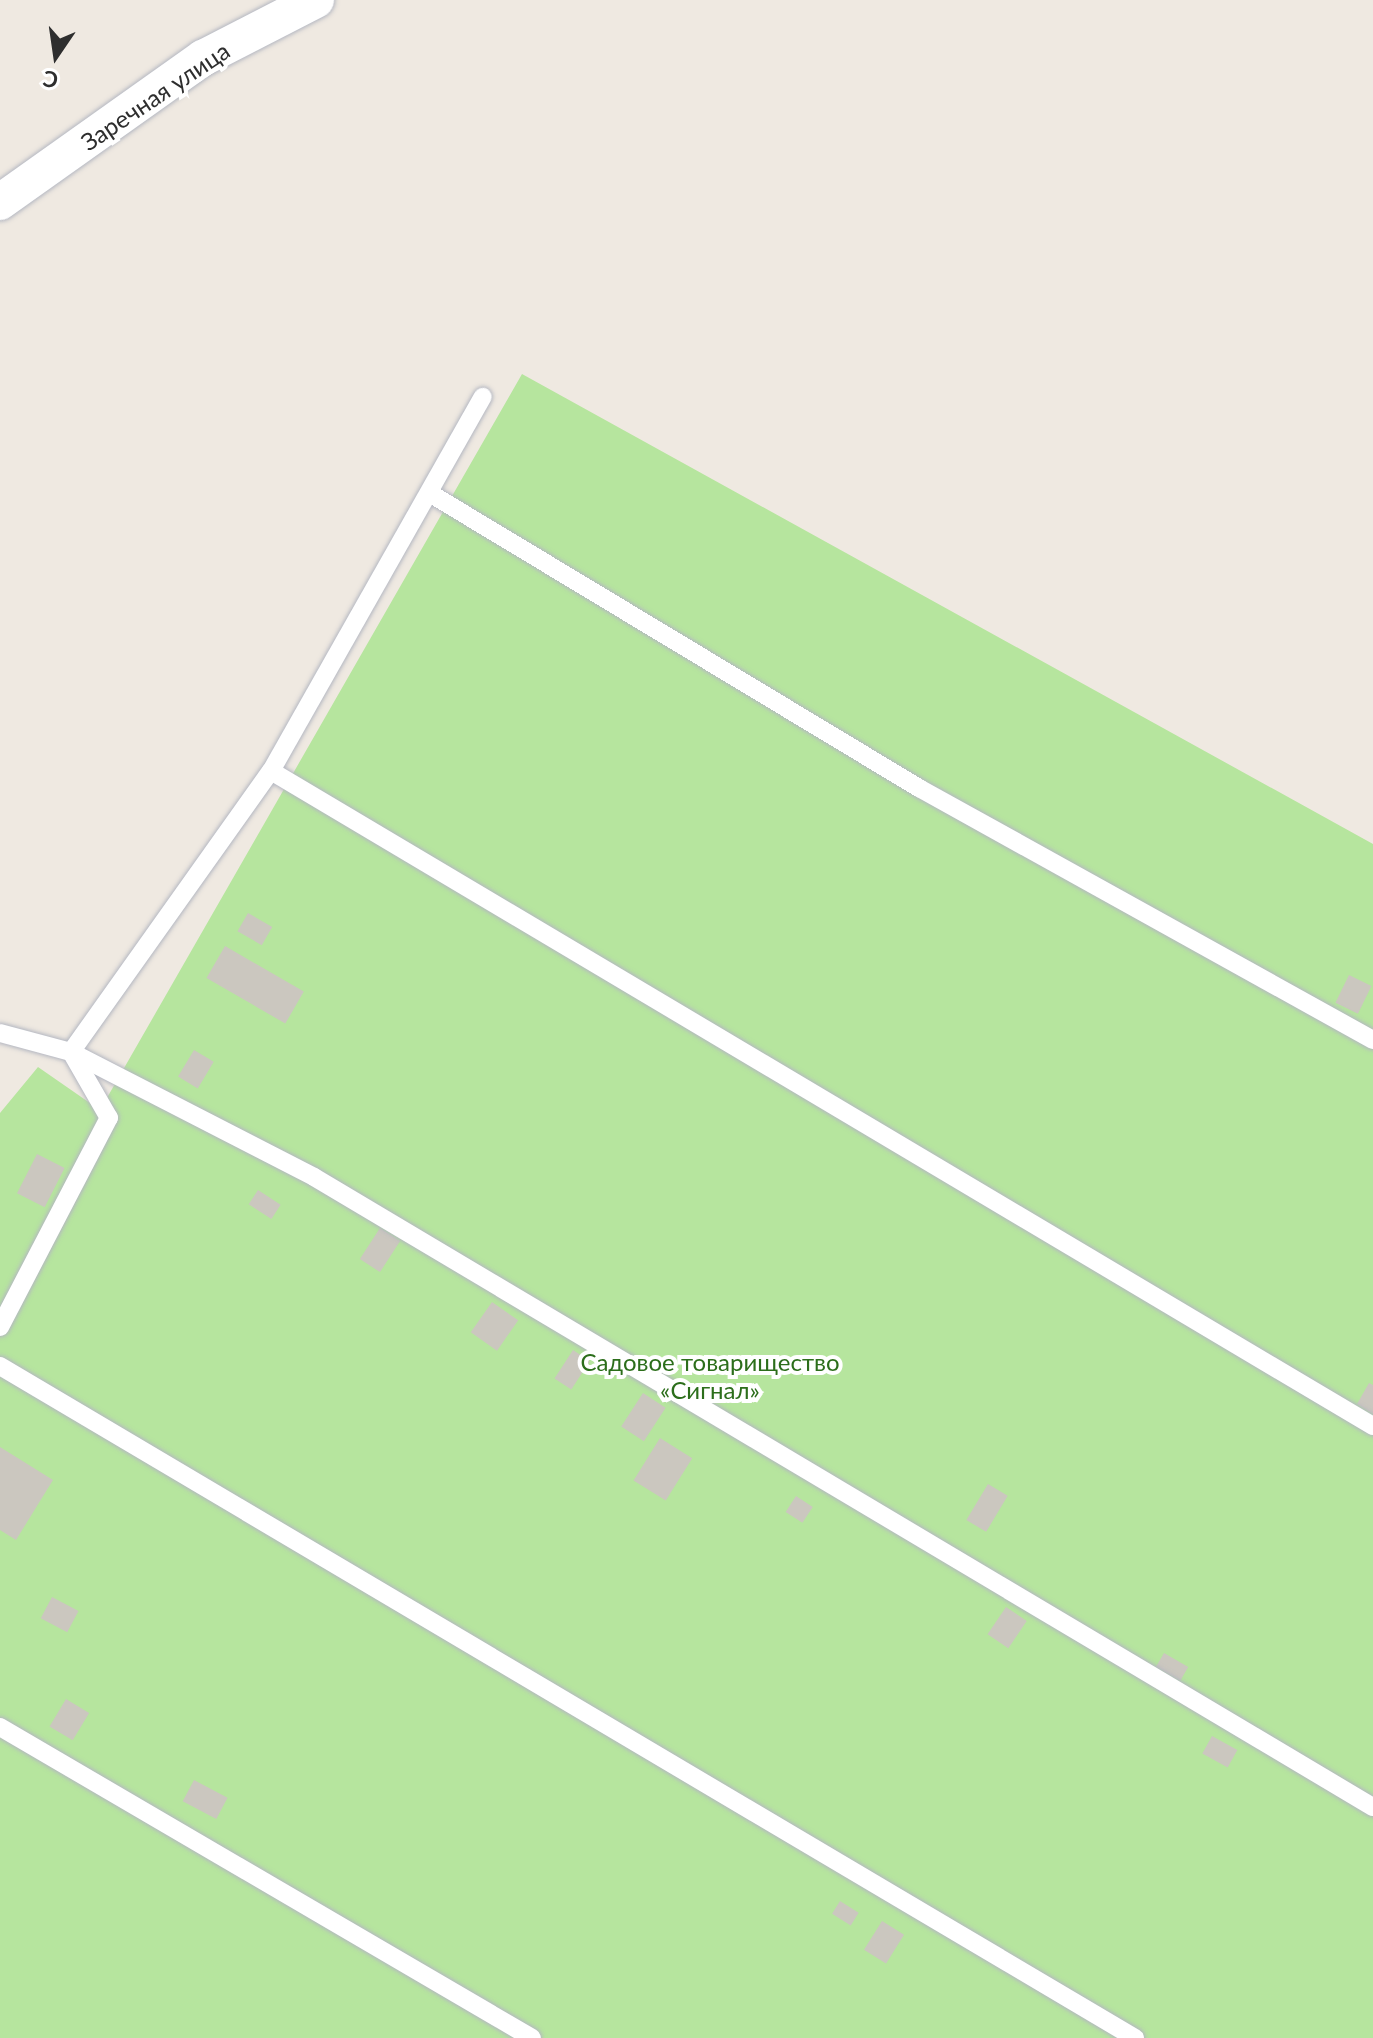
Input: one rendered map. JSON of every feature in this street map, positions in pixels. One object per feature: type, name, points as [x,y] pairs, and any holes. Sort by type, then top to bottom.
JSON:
[{"type":"street","name":"Заречная улица","points":[[0,202],[203,58],[316,0]]},
{"type":"lane","points":[[71,1052],[271,771],[431,494],[483,397]]},
{"type":"lane","points":[[431,494],[919,788],[1373,1040]]},
{"type":"lane","points":[[271,771],[1373,1426]]},
{"type":"lane","points":[[0,1033],[71,1052],[314,1177],[1373,1807]]},
{"type":"lane","points":[[0,1327],[109,1118],[71,1052]]},
{"type":"lane","points":[[0,1366],[1135,2038]]},
{"type":"lane","points":[[0,1727],[532,2038]]},
{"type":"green space","name":"Садовое товарищество «Сигнал»","points":[[522,374],[1373,844],[1373,2038],[0,2038],[0,1113],[38,1067],[100,1110]]},
{"type":"building","points":[[248,913],[272,927],[262,945],[238,931]]},
{"type":"building","points":[[225,946],[304,992],[285,1024],[206,978]]},
{"type":"building","points":[[1349,975],[1371,986],[1358,1014],[1335,1003]]},
{"type":"building","points":[[194,1050],[214,1062],[198,1088],[178,1077]]},
{"type":"building","points":[[37,1154],[65,1168],[45,1207],[17,1193]]},
{"type":"building","points":[[258,1190],[281,1205],[271,1219],[249,1204]]},
{"type":"building","points":[[380,1228],[400,1241],[380,1272],[360,1259]]},
{"type":"building","points":[[492,1302],[518,1320],[497,1351],[471,1332]]},
{"type":"building","points":[[573,1350],[590,1361],[571,1389],[554,1379]]},
{"type":"building","points":[[1369,1383],[1373,1385],[1373,1414],[1357,1404]]},
{"type":"building","points":[[643,1393],[666,1408],[644,1441],[621,1427]]},
{"type":"building","points":[[660,1438],[692,1458],[666,1501],[634,1480]]},
{"type":"building","points":[[0,1447],[53,1480],[16,1540],[0,1530]]},
{"type":"building","points":[[988,1484],[1008,1496],[986,1532],[966,1520]]},
{"type":"building","points":[[796,1496],[813,1507],[802,1523],[786,1512]]},
{"type":"building","points":[[52,1597],[78,1611],[67,1632],[41,1618]]},
{"type":"building","points":[[1006,1607],[1027,1621],[1008,1648],[988,1634]]},
{"type":"building","points":[[1164,1653],[1188,1667],[1180,1681],[1156,1667]]},
{"type":"building","points":[[66,1699],[89,1713],[73,1740],[50,1726]]},
{"type":"building","points":[[1212,1736],[1237,1750],[1228,1768],[1202,1753]]},
{"type":"building","points":[[194,1780],[228,1798],[216,1819],[183,1801]]},
{"type":"building","points":[[840,1901],[859,1913],[851,1925],[832,1914]]},
{"type":"building","points":[[882,1921],[904,1935],[886,1964],[864,1950]]}]
